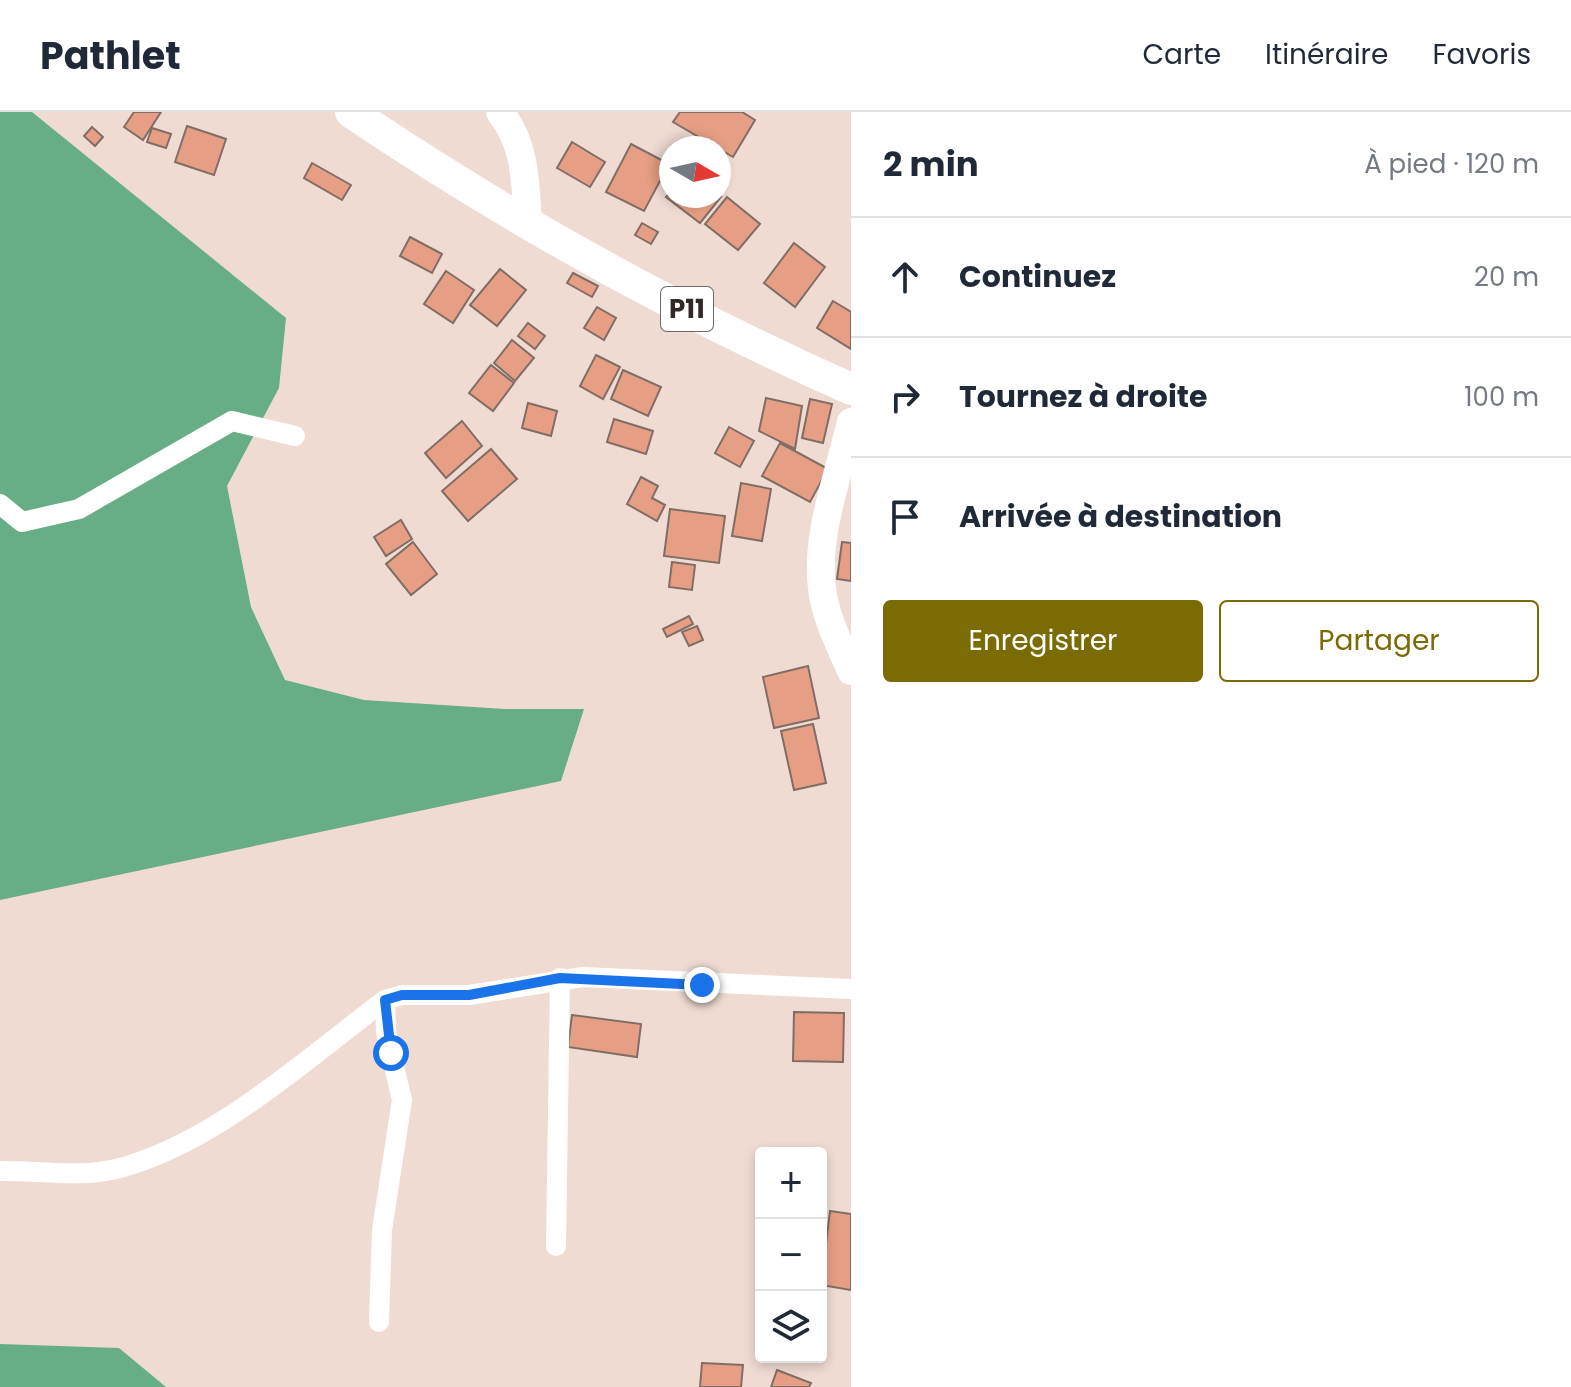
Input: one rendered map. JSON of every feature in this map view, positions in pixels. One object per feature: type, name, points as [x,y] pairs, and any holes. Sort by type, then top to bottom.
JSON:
[{"type":"main road","name":"P11","points":[[351,112],[528,222],[703,318],[851,389]]},
{"type":"street","points":[[500,112],[514,129],[521,147],[528,222]]},
{"type":"street","points":[[0,504],[22,522],[79,509],[232,421],[295,436]]},
{"type":"street","points":[[851,422],[821,560],[822,589],[833,628],[851,671]]},
{"type":"street","points":[[0,1171],[85,1173],[148,1159],[195,1137],[385,1000],[402,995],[469,995],[560,978],[851,989]]},
{"type":"street","points":[[556,1246],[560,978]]},
{"type":"street","points":[[379,1322],[382,1230],[402,1100],[386,1032],[385,1000]]},
{"type":"green space","points":[[0,112],[32,112],[286,318],[279,388],[227,486],[251,607],[285,680],[364,700],[505,709],[584,709],[561,781],[0,900]]},
{"type":"green space","points":[[0,1344],[119,1348],[166,1387],[0,1387]]},
{"type":"building","points":[[134,112],[161,112],[143,140],[124,127]]},
{"type":"building","points":[[680,112],[742,112],[755,120],[733,157],[731,136],[697,136],[673,122]]},
{"type":"building","points":[[187,126],[226,139],[214,175],[175,162]]},
{"type":"building","points":[[92,127],[103,137],[95,146],[84,136]]},
{"type":"building","points":[[152,128],[171,134],[166,148],[147,142]]},
{"type":"building","points":[[572,142],[605,162],[590,187],[557,168]]},
{"type":"building","points":[[631,144],[659,159],[659,183],[644,211],[606,192]]},
{"type":"building","points":[[312,163],[351,185],[342,200],[304,178]]},
{"type":"building","points":[[731,200],[760,224],[738,250],[705,224],[718,208],[731,208]]},
{"type":"building","points":[[680,208],[712,208],[700,223]]},
{"type":"building","points":[[642,223],[658,232],[651,244],[635,235]]},
{"type":"building","points":[[410,237],[442,254],[432,273],[400,256]]},
{"type":"building","points":[[794,243],[825,267],[795,307],[764,283]]},
{"type":"building","points":[[500,269],[526,290],[497,326],[470,305]]},
{"type":"building","points":[[446,271],[474,290],[453,323],[424,304]]},
{"type":"building","points":[[573,273],[598,286],[592,297],[567,283]]},
{"type":"building","points":[[833,301],[851,312],[851,349],[817,328]]},
{"type":"building","points":[[597,307],[616,318],[604,340],[584,328]]},
{"type":"building","points":[[528,323],[545,336],[535,349],[518,336]]},
{"type":"building","points":[[512,340],[534,358],[515,381],[494,363]]},
{"type":"building","points":[[596,355],[620,367],[603,399],[580,386]]},
{"type":"building","points":[[491,365],[514,383],[493,411],[469,393]]},
{"type":"building","points":[[623,370],[661,387],[648,416],[611,399]]},
{"type":"building","points":[[766,398],[802,406],[795,449],[759,431]]},
{"type":"building","points":[[810,399],[832,404],[823,443],[802,438]]},
{"type":"building","points":[[528,403],[557,411],[551,436],[522,428]]},
{"type":"building","points":[[614,419],[653,431],[646,454],[607,442]]},
{"type":"building","points":[[462,421],[482,446],[446,478],[425,453]]},
{"type":"building","points":[[729,427],[754,441],[740,467],[715,453]]},
{"type":"building","points":[[780,443],[828,469],[810,502],[762,476]]},
{"type":"building","points":[[491,449],[517,479],[468,521],[442,491]]},
{"type":"building","points":[[641,477],[658,486],[652,498],[665,505],[657,521],[627,504]]},
{"type":"building","points":[[741,483],[771,489],[762,541],[732,536]]},
{"type":"building","points":[[670,509],[725,516],[719,563],[664,556]]},
{"type":"building","points":[[401,520],[412,539],[386,556],[374,537]]},
{"type":"building","points":[[413,542],[437,574],[411,595],[386,564]]},
{"type":"building","points":[[842,542],[851,543],[851,581],[837,579]]},
{"type":"building","points":[[672,562],[695,565],[692,590],[669,587]]},
{"type":"building","points":[[689,616],[693,624],[667,637],[663,629]]},
{"type":"building","points":[[697,626],[703,640],[689,646],[682,632]]},
{"type":"building","points":[[808,666],[819,718],[774,728],[763,677]]},
{"type":"building","points":[[813,724],[826,783],[794,790],[781,731]]},
{"type":"building","points":[[794,1012],[844,1013],[843,1062],[793,1061]]},
{"type":"building","points":[[572,1015],[641,1024],[637,1057],[568,1047]]},
{"type":"building","points":[[830,1211],[851,1214],[851,1290],[827,1286]]},
{"type":"building","points":[[702,1363],[743,1365],[741,1387],[700,1387]]},
{"type":"building","points":[[777,1370],[811,1383],[809,1387],[771,1387]]},
{"type":"route","points":[[391,1053],[386,1032],[385,1000],[402,995],[469,995],[560,978],[583,977],[702,985]]}]
